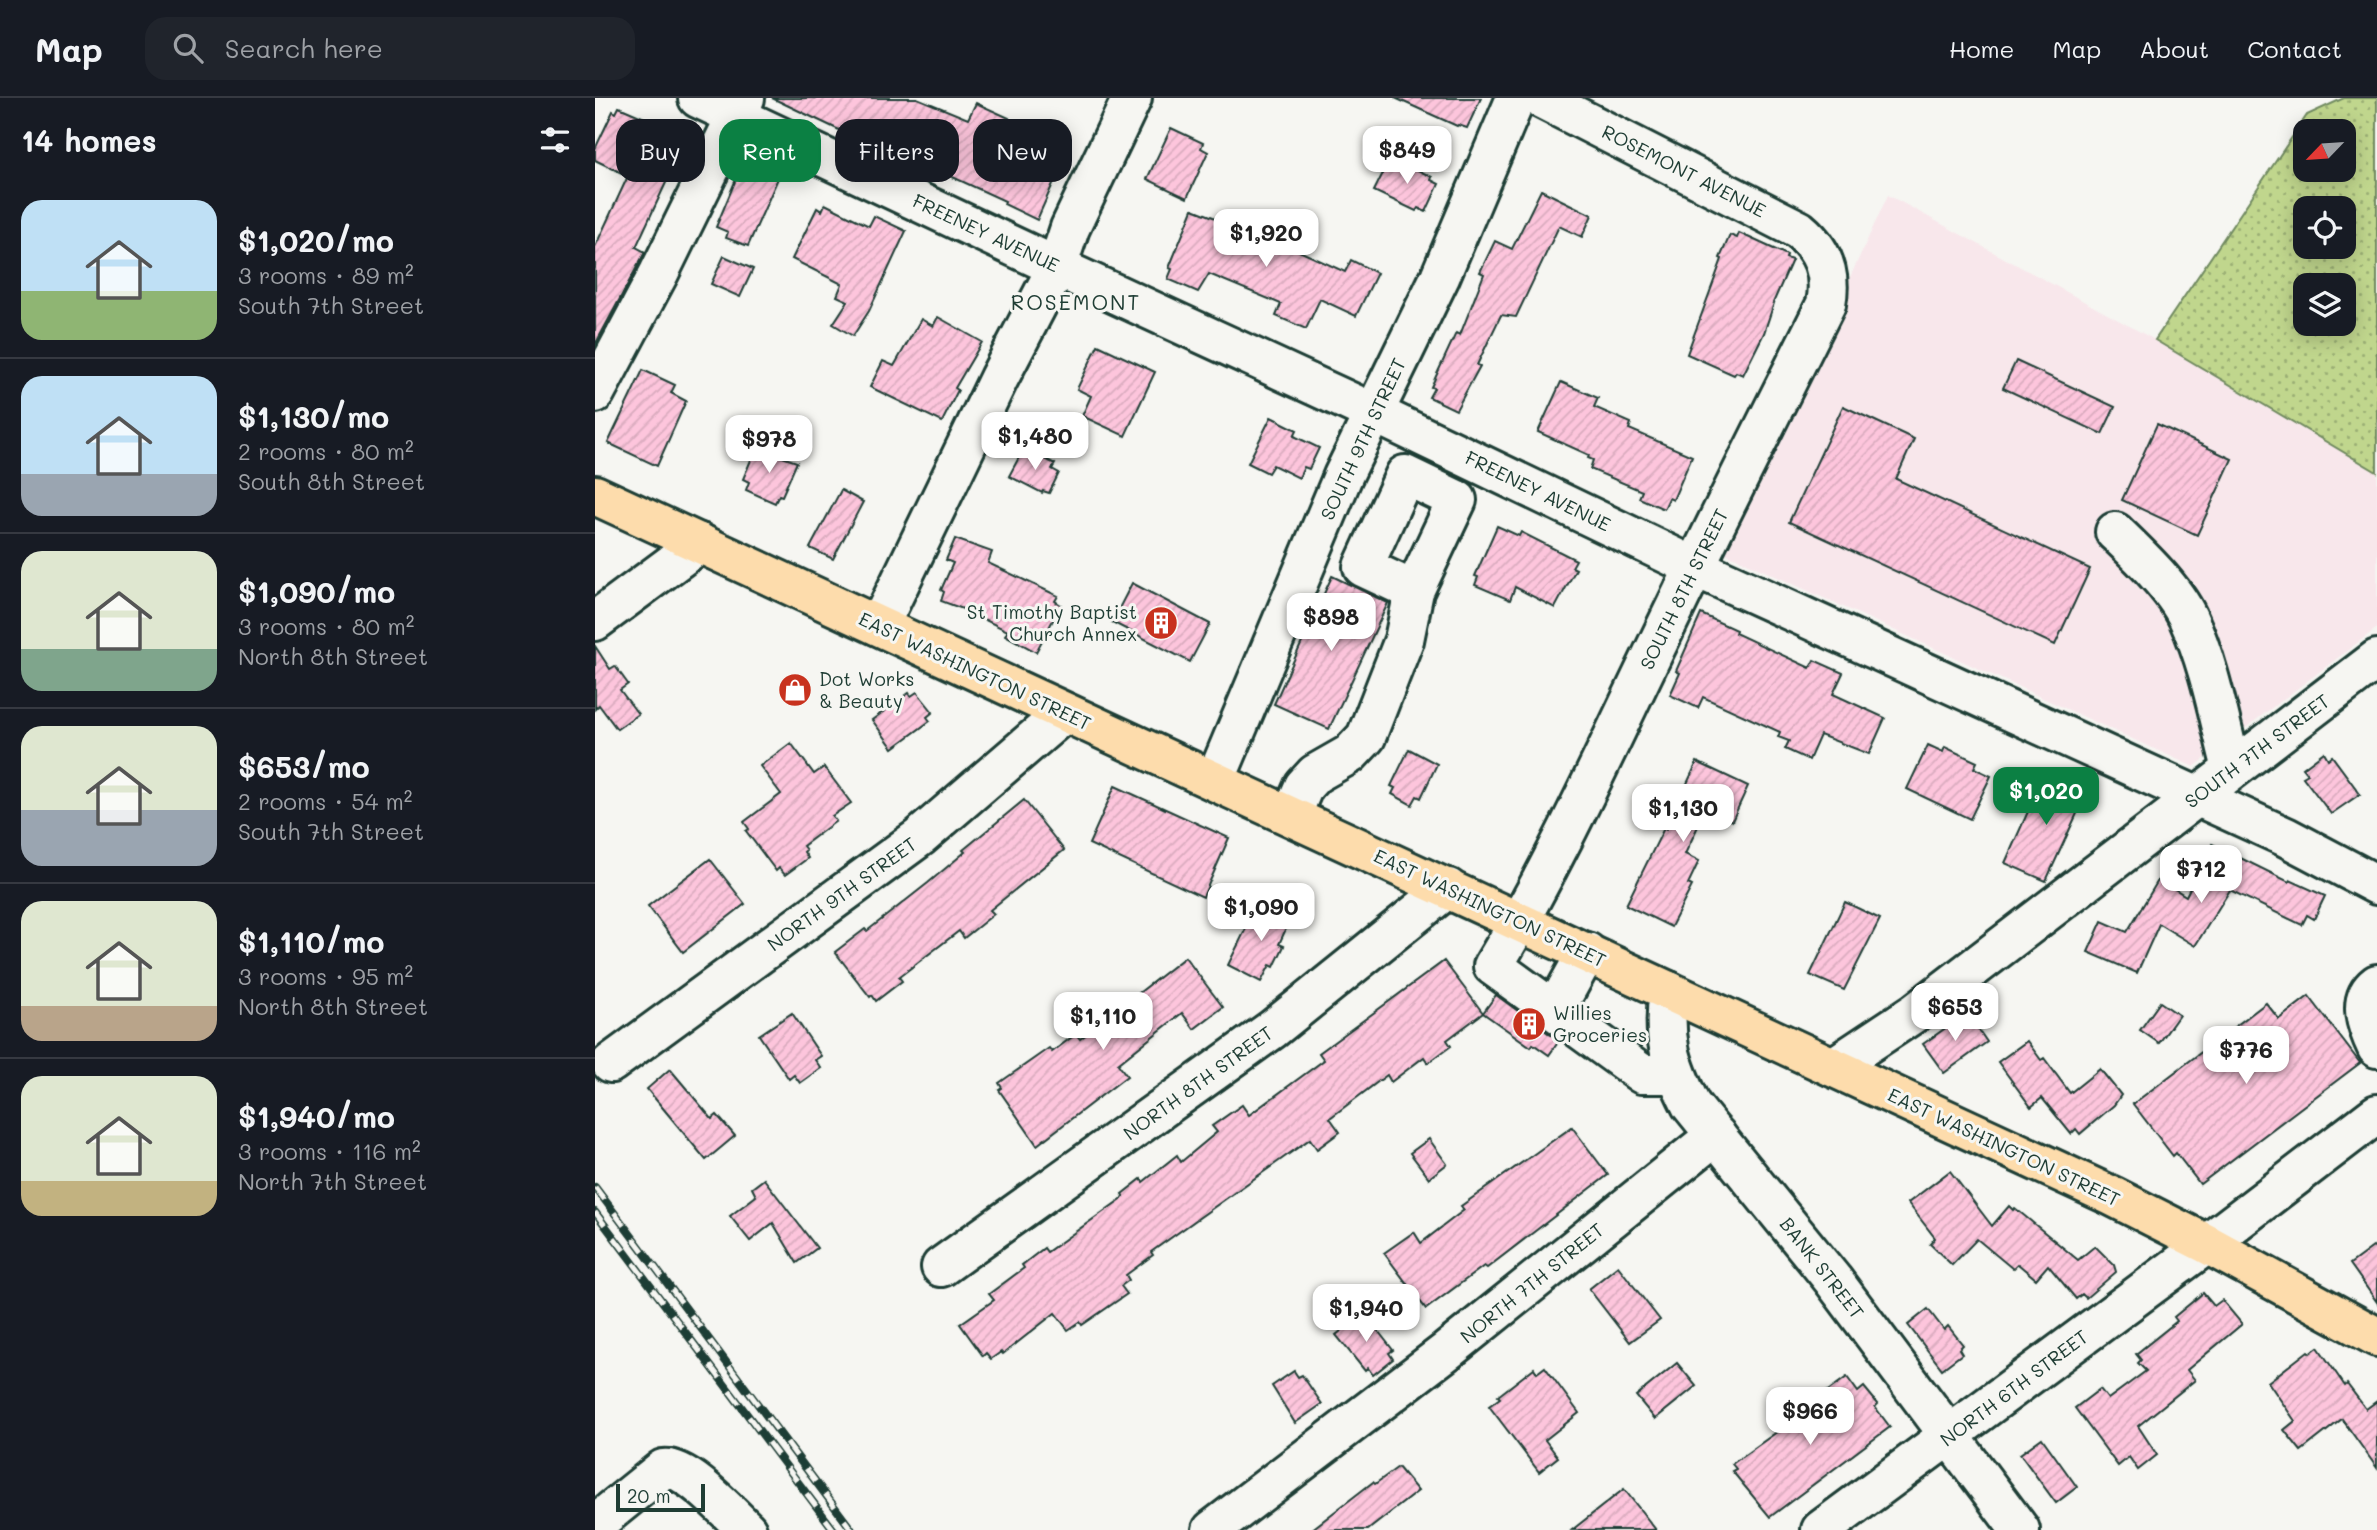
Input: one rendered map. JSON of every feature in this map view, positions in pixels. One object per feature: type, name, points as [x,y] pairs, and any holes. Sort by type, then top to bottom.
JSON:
[{"type":"main road","name":"EAST WASHINGTON STREET","points":[[595,495],[1448,887],[2100,1191],[2207,1244],[2377,1337]]},
{"type":"street","name":"FREENEY AVENUE","points":[[698,98],[740,107],[1057,267],[1374,413],[1695,566],[2286,836],[2377,884]]},
{"type":"street","points":[[879,626],[999,378],[1057,267],[1070,228],[1132,98]]},
{"type":"street","name":"SOUTH 9TH STREET","points":[[1215,781],[1343,477],[1440,276],[1516,98]]},
{"type":"street","name":"ROSEMONT AVENUE","points":[[1541,98],[1799,230],[1812,241],[1820,254]]},
{"type":"street","points":[[595,393],[659,273],[740,107]]},
{"type":"street","name":"SOUTH 8TH STREET","points":[[1555,1010],[1493,966],[1520,921],[1590,784],[1826,304],[1829,287],[1825,262],[1820,254]]},
{"type":"street","points":[[2115,532],[2153,568],[2187,616],[2207,671],[2232,769]]},
{"type":"street","points":[[595,621],[700,542]]},
{"type":"street","points":[[1291,816],[1304,786],[1315,774],[1350,754],[1366,737],[1404,640],[1414,591]]},
{"type":"street","name":"SOUTH 7TH STREET","points":[[1833,1067],[1916,1012],[2377,659]]},
{"type":"street","name":"NORTH 9TH STREET","points":[[611,1063],[920,836],[1064,712]]},
{"type":"street","name":"NORTH 8TH STREET","points":[[941,1267],[1273,1029],[1448,887]]},
{"type":"street","points":[[1587,952],[1555,1010],[1642,1074],[1675,1074]]},
{"type":"street","points":[[2377,984],[2367,993],[2364,1004],[2377,1048]]},
{"type":"street","name":"BANK STREET","points":[[1669,991],[1666,1009],[1667,1042],[1675,1074],[1691,1105],[1833,1280],[2020,1530]]},
{"type":"street","name":"NORTH 6TH STREET","points":[[1821,1530],[2207,1244],[2377,1114]]},
{"type":"street","name":"NORTH 7TH STREET","points":[[1212,1530],[1447,1351],[1716,1135]]},
{"type":"street","points":[[595,1524],[663,1469],[671,1468],[686,1476],[747,1530]]},
{"type":"shaded area","points":[[1888,195],[2155,340],[2377,472],[2377,628],[2194,767],[1723,552]]},
{"type":"green space","points":[[2344,98],[2377,98],[2377,472],[2155,340],[2293,136],[2293,182],[2356,182],[2356,119],[2304,119],[2307,115]]},
{"type":"building","points":[[772,98],[917,98],[968,119],[976,103],[1009,118],[973,119],[973,182],[1054,182],[1037,220],[1004,204],[1005,201],[959,180],[959,119],[835,119],[835,128]]},
{"type":"building","points":[[1395,98],[1481,98],[1467,128]]},
{"type":"building","points":[[619,107],[647,119],[616,119],[616,170],[595,160],[595,149],[613,111],[616,113]]},
{"type":"building","points":[[1171,128],[1203,143],[1201,148],[1208,152],[1187,198],[1147,179]]},
{"type":"building","points":[[1391,157],[1432,177],[1431,180],[1439,184],[1426,212],[1418,208],[1416,211],[1374,191]]},
{"type":"building","points":[[625,182],[666,182],[636,247],[645,252],[595,345],[595,247]]},
{"type":"building","points":[[735,182],[776,182],[748,246],[726,238],[728,232],[716,227]]},
{"type":"building","points":[[1541,190],[1592,215],[1582,237],[1559,226],[1516,317],[1501,315],[1477,365],[1480,366],[1456,410],[1429,397],[1434,388],[1431,387],[1456,333],[1460,335],[1484,274],[1480,272],[1495,241],[1512,249]]},
{"type":"building","points":[[825,204],[869,226],[874,216],[906,231],[869,311],[853,336],[833,324],[848,301],[837,296],[842,284],[792,259],[817,208],[822,211]]},
{"type":"building","points":[[1193,209],[1261,236],[1262,234],[1345,272],[1351,260],[1377,273],[1356,316],[1320,299],[1306,329],[1276,316],[1281,304],[1209,274],[1198,292],[1168,279],[1172,269],[1169,268]]},
{"type":"building","points":[[1739,233],[1787,255],[1786,258],[1792,260],[1773,303],[1764,333],[1743,375],[1736,372],[1734,375],[1687,354],[1722,259],[1720,258],[1730,235],[1737,238]]},
{"type":"building","points":[[724,256],[753,269],[740,297],[711,284]]},
{"type":"building","points":[[938,317],[982,342],[955,388],[958,390],[942,422],[870,387],[883,361],[894,366],[921,319],[933,326]]},
{"type":"building","points":[[1098,345],[1155,372],[1125,436],[1082,416],[1091,396],[1077,389]]},
{"type":"building","points":[[2016,361],[2115,407],[2102,434],[2003,388]]},
{"type":"building","points":[[643,370],[675,385],[671,393],[686,401],[657,466],[608,443]]},
{"type":"building","points":[[1561,382],[1598,398],[1594,407],[1631,423],[1629,429],[1692,456],[1673,500],[1669,498],[1664,509],[1639,498],[1642,491],[1590,469],[1593,460],[1588,458],[1589,455],[1538,432]]},
{"type":"building","points":[[1843,406],[1914,439],[1896,479],[2090,569],[2055,645],[1789,522]]},
{"type":"building","points":[[1271,417],[1297,430],[1294,436],[1319,448],[1309,469],[1304,467],[1299,478],[1273,465],[1268,473],[1248,463]]},
{"type":"building","points":[[2157,424],[2232,459],[2197,535],[2122,500]]},
{"type":"building","points":[[756,448],[797,462],[782,496],[779,495],[775,503],[746,490],[749,482],[743,479]]},
{"type":"building","points":[[1024,448],[1055,464],[1052,469],[1059,473],[1049,493],[1042,493],[1009,476]]},
{"type":"building","points":[[841,490],[863,502],[833,559],[810,548]]},
{"type":"building","points":[[1497,526],[1519,536],[1521,532],[1576,560],[1572,567],[1576,569],[1555,608],[1515,587],[1510,600],[1475,585],[1478,577],[1475,576]]},
{"type":"building","points":[[955,539],[992,552],[988,563],[1058,596],[1055,601],[1061,605],[1036,652],[1005,635],[1008,631],[941,601],[944,592],[941,590],[953,563],[946,560]]},
{"type":"building","points":[[1332,576],[1388,603],[1329,729],[1274,704]]},
{"type":"building","name":"St Timothy Baptist Church Annex","points":[[1132,583],[1210,624],[1190,662],[1112,622]]},
{"type":"building","points":[[1701,614],[1810,668],[1814,660],[1843,673],[1833,694],[1885,718],[1869,754],[1820,735],[1809,760],[1785,749],[1789,741],[1778,737],[1780,732],[1703,697],[1698,708],[1670,695],[1680,673],[1676,671]]},
{"type":"building","points":[[595,646],[610,669],[615,666],[628,684],[620,690],[638,714],[617,729],[599,705],[595,709]]},
{"type":"building","points":[[917,692],[933,712],[927,717],[930,721],[893,748],[872,720],[909,693],[911,696]]},
{"type":"building","points":[[791,743],[814,774],[824,767],[851,803],[832,816],[836,821],[803,846],[808,858],[785,875],[779,868],[776,871],[746,831],[749,829],[744,822],[781,794],[760,766]]},
{"type":"building","points":[[1928,745],[1943,752],[1945,747],[1977,762],[1974,768],[1991,776],[1970,819],[1907,789]]},
{"type":"building","points":[[1409,749],[1437,764],[1421,798],[1417,796],[1412,805],[1392,794],[1395,788],[1391,786]]},
{"type":"building","points":[[2324,752],[2328,759],[2332,756],[2360,794],[2331,814],[2303,777],[2308,774],[2303,768]]},
{"type":"building","points":[[1697,762],[1748,786],[1732,821],[1706,809],[1685,854],[1699,861],[1688,884],[1692,886],[1671,927],[1626,905]]},
{"type":"building","points":[[2060,775],[2083,785],[2079,794],[2085,796],[2046,881],[2005,863],[2043,778],[2056,783]]},
{"type":"building","points":[[1115,786],[1229,838],[1203,897],[1089,844]]},
{"type":"building","points":[[1024,800],[1064,850],[990,910],[994,914],[964,938],[959,931],[899,977],[902,981],[876,1001],[872,995],[870,997],[835,952],[865,929],[867,931],[928,883]]},
{"type":"building","points":[[2212,844],[2289,882],[2290,880],[2325,896],[2314,919],[2307,915],[2302,925],[2230,890],[2195,946],[2159,924],[2137,973],[2088,952],[2102,921],[2127,932],[2171,859],[2185,866],[2175,889],[2186,896]]},
{"type":"building","points":[[710,859],[745,904],[683,952],[648,906]]},
{"type":"building","points":[[1259,902],[1291,918],[1279,944],[1284,946],[1274,967],[1270,965],[1261,982],[1228,965]]},
{"type":"building","points":[[1845,902],[1880,919],[1844,990],[1810,975]]},
{"type":"building","points":[[1185,957],[1223,1007],[1194,1029],[1182,1013],[1118,1064],[1127,1076],[1037,1145],[999,1090],[1002,1088],[999,1083],[1049,1048],[1052,1052],[1076,1034],[1080,1039]]},
{"type":"building","points":[[1444,961],[1483,1013],[1447,1040],[1451,1046],[1428,1063],[1424,1057],[1391,1082],[1387,1075],[1330,1118],[1340,1132],[1317,1149],[1310,1139],[1151,1252],[1153,1255],[1126,1275],[1129,1280],[1121,1286],[1127,1294],[1082,1325],[1080,1322],[1068,1330],[1055,1313],[1003,1354],[1001,1352],[991,1359],[986,1353],[983,1356],[960,1324],[994,1300],[989,1294],[1024,1268],[1022,1265],[1044,1248],[1047,1252],[1124,1197],[1122,1194],[1141,1179],[1143,1182],[1177,1155],[1181,1162],[1217,1132],[1212,1126],[1242,1105],[1249,1115],[1324,1060],[1319,1053]]},
{"type":"building","name":"Willies Groceries","points":[[1496,995],[1559,1041],[1549,1055],[1533,1044],[1531,1047],[1483,1013]]},
{"type":"building","points":[[2309,996],[2360,1063],[2200,1184],[2176,1153],[2173,1156],[2133,1104],[2266,1003],[2279,1019]]},
{"type":"building","points":[[2160,1002],[2179,1015],[2159,1043],[2140,1030]]},
{"type":"building","points":[[792,1013],[821,1056],[815,1060],[821,1068],[800,1083],[794,1075],[789,1079],[759,1035]]},
{"type":"building","points":[[1967,1013],[1987,1042],[1944,1073],[1923,1044]]},
{"type":"building","points":[[2027,1041],[2041,1060],[2044,1058],[2070,1093],[2100,1069],[2121,1095],[2114,1105],[2080,1134],[2076,1129],[2071,1134],[2042,1098],[2031,1107],[1998,1062]]},
{"type":"building","points":[[670,1069],[712,1119],[717,1115],[735,1136],[706,1160],[647,1089]]},
{"type":"building","points":[[1572,1127],[1608,1175],[1487,1268],[1484,1266],[1426,1309],[1384,1253],[1414,1232],[1421,1243],[1464,1210],[1461,1206]]},
{"type":"building","points":[[1429,1139],[1447,1164],[1429,1178],[1410,1153]]},
{"type":"building","points":[[1950,1171],[1992,1226],[2009,1206],[2013,1210],[2015,1208],[2078,1260],[2095,1246],[2114,1265],[2116,1272],[2086,1298],[2082,1294],[2076,1299],[2048,1265],[2036,1279],[2018,1264],[2013,1269],[1977,1239],[1952,1265],[1930,1244],[1935,1238],[1908,1203]]},
{"type":"building","points":[[764,1179],[817,1248],[797,1263],[773,1223],[750,1241],[730,1216],[756,1196],[752,1188]]},
{"type":"building","points":[[2377,1244],[2377,1302],[2350,1264]]},
{"type":"building","points":[[1618,1266],[1660,1320],[1630,1342],[1589,1289]]},
{"type":"building","points":[[2203,1293],[2214,1306],[2222,1300],[2242,1324],[2187,1370],[2195,1380],[2138,1426],[2157,1455],[2138,1470],[2129,1457],[2118,1466],[2075,1408],[2100,1389],[2108,1399],[2146,1371],[2138,1363],[2141,1360],[2136,1354],[2177,1321],[2174,1317]]},
{"type":"building","points":[[1928,1309],[1944,1330],[1948,1326],[1963,1345],[1959,1349],[1962,1354],[1942,1369],[1908,1325]]},
{"type":"building","points":[[1364,1313],[1393,1350],[1389,1353],[1393,1359],[1373,1375],[1368,1368],[1365,1371],[1336,1335]]},
{"type":"building","points":[[2318,1347],[2345,1386],[2347,1384],[2366,1409],[2377,1401],[2377,1468],[2342,1419],[2301,1451],[2284,1430],[2295,1421],[2268,1382],[2308,1351],[2310,1353]]},
{"type":"building","points":[[1677,1363],[1696,1386],[1655,1419],[1636,1396]]},
{"type":"building","points":[[1545,1367],[1579,1413],[1545,1440],[1558,1457],[1539,1472],[1489,1406],[1534,1368],[1537,1373]]},
{"type":"building","points":[[1294,1371],[1298,1377],[1302,1375],[1322,1404],[1295,1423],[1272,1386]]},
{"type":"building","points":[[1847,1377],[1858,1392],[1864,1387],[1878,1404],[1875,1407],[1890,1427],[1770,1517],[1732,1471],[1736,1469],[1732,1464],[1823,1399],[1821,1396]]},
{"type":"building","points":[[2042,1438],[2077,1487],[2056,1503],[2020,1454]]},
{"type":"building","points":[[1398,1467],[1418,1491],[1368,1530],[1311,1530],[1373,1482],[1375,1484]]},
{"type":"building","points":[[1624,1489],[1656,1530],[1572,1530]]},
{"type":"railway","points":[[595,1187],[852,1530]]},
{"type":"railway","points":[[595,1212],[834,1530]]},
{"type":"place","name":"St Timothy Baptist Church Annex","points":[[1161,623]]},
{"type":"place","name":"Dot Works & Beauty","points":[[795,690]]},
{"type":"place","name":"Willies Groceries","points":[[1529,1024]]},
{"type":"district","name":"ROSEMONT","points":[[1076,303]]}]
